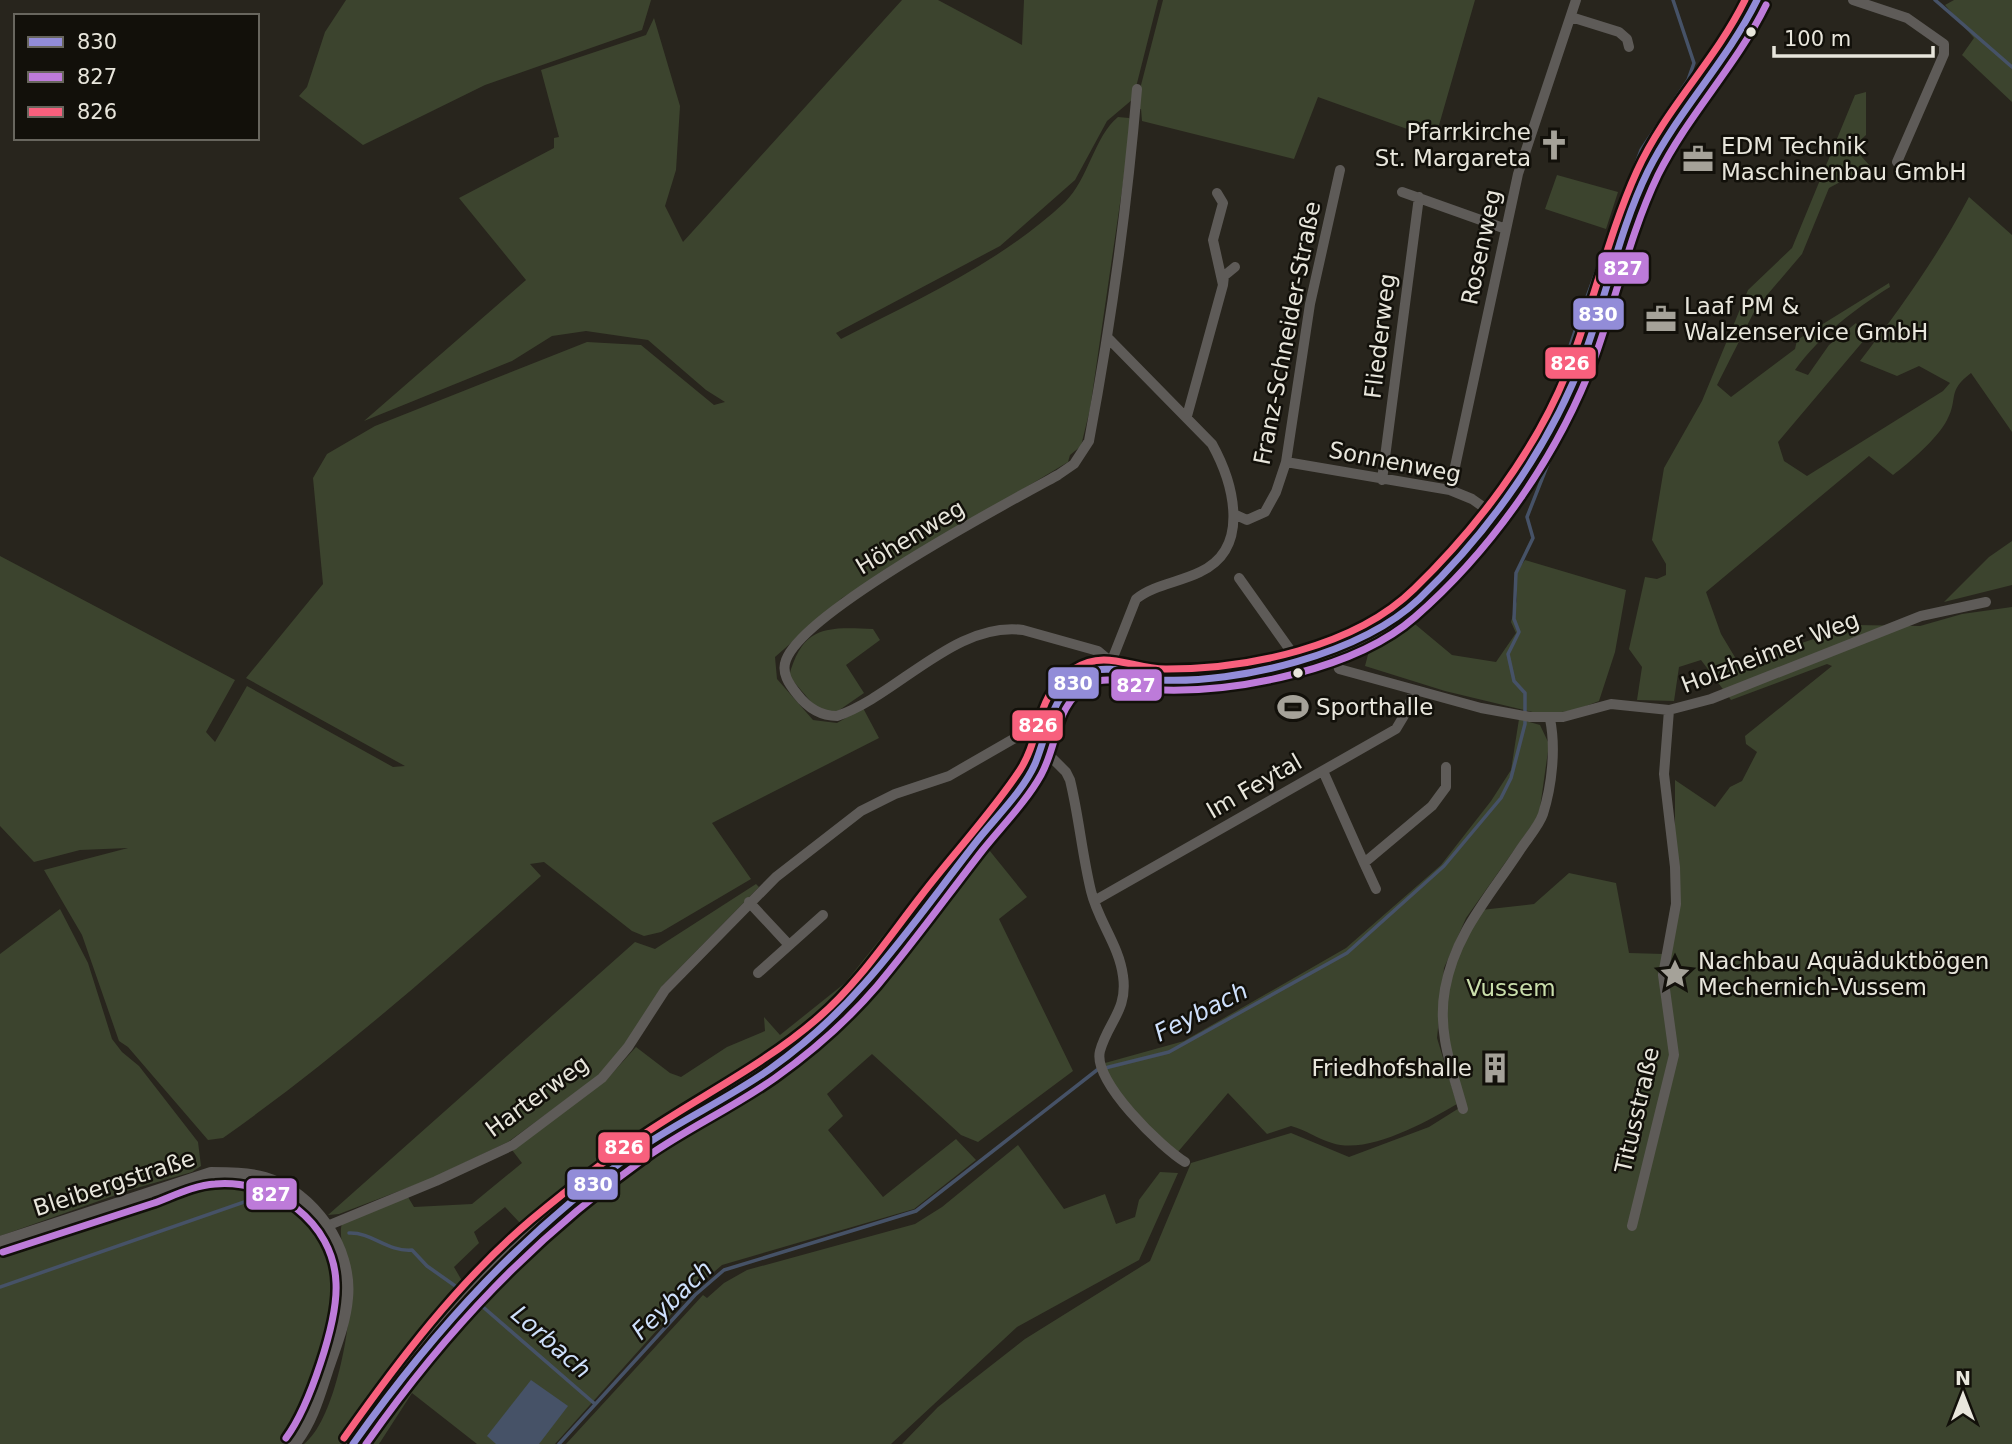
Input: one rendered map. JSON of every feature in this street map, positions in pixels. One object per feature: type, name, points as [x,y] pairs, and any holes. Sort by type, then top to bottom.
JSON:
[{"type":"main road","points":[[353,1444],[406,1368],[485,1279],[537,1229],[644,1146],[767,1071],[828,1023],[869,979],[1031,772],[1043,749],[1046,720],[1069,686],[1110,665],[1145,678],[1169,680],[1294,662],[1334,651],[1372,634],[1402,615],[1441,578],[1546,438],[1569,394],[1650,168],[1742,34],[1757,0]]},
{"type":"street","name":"Rosenweg","points":[[1450,490],[1518,174],[1576,0]]},
{"type":"street","points":[[1853,0],[1907,18],[1928,29],[1944,44],[1944,54],[1897,162]]},
{"type":"street","points":[[1571,17],[1619,33],[1627,39],[1629,47]]},
{"type":"street","name":"Höhenweg","points":[[1110,665],[1098,651],[1023,630],[978,633],[837,716],[821,715],[799,696],[786,677],[785,662],[792,647],[810,630],[875,581],[1074,464],[1089,442],[1109,339],[1133,158],[1137,89]]},
{"type":"street","name":"Franz-Schneider-Straße","points":[[1236,515],[1247,520],[1265,512],[1276,492],[1286,462],[1310,303],[1340,170]]},
{"type":"street","points":[[1402,192],[1506,229]]},
{"type":"street","points":[[1217,193],[1223,203],[1213,240],[1223,285]]},
{"type":"street","name":"Fliederweg","points":[[1382,480],[1419,197]]},
{"type":"street","points":[[1187,416],[1224,276],[1235,267]]},
{"type":"street","points":[[1109,339],[1212,444],[1223,464],[1236,515],[1227,549],[1204,571],[1144,592],[1136,599],[1110,665]]},
{"type":"street","name":"Sonnenweg","points":[[1286,462],[1450,490],[1472,499],[1492,513]]},
{"type":"street","points":[[1239,578],[1291,652],[1294,662]]},
{"type":"street","name":"Holzheimer Weg","points":[[1334,651],[1339,669],[1516,715],[1550,719],[1611,704],[1669,710],[1712,699],[1921,616],[1986,602]]},
{"type":"street","name":"Im Feytal","points":[[1094,901],[1396,729],[1408,709],[1414,690]]},
{"type":"street","name":"Titusstraße","points":[[1632,1226],[1674,1055],[1663,975],[1676,904],[1664,774],[1669,710]]},
{"type":"street","points":[[1463,1109],[1446,1051],[1442,1026],[1445,990],[1455,954],[1469,920],[1543,815],[1555,741],[1550,719]]},
{"type":"street","name":"Harterweg","points":[[327,1226],[436,1181],[513,1145],[602,1078],[634,1038],[658,997],[748,902],[862,811],[895,794],[949,776],[1046,720]]},
{"type":"street","points":[[1043,749],[1066,772],[1070,780],[1094,901],[1114,944],[1124,991],[1120,1012],[1100,1053],[1104,1074],[1161,1147],[1185,1163]]},
{"type":"street","points":[[1364,863],[1432,806],[1446,787],[1446,767]]},
{"type":"street","points":[[1323,771],[1376,889]]},
{"type":"street","points":[[748,902],[789,945]]},
{"type":"street","points":[[758,973],[823,915]]},
{"type":"street","name":"Bleibergstraße","points":[[0,1242],[211,1173],[239,1173],[266,1178],[307,1202],[327,1226],[346,1274],[347,1296],[340,1334],[317,1400],[294,1444]]},
{"type":"green space","points":[[346,0],[651,0],[642,30],[485,85],[363,145],[299,96],[307,87],[325,32]]},
{"type":"green space","points":[[902,0],[938,0],[1022,45],[1024,0],[1158,0],[1133,99],[1107,121],[1075,180],[1000,246],[836,333],[841,339],[929,294],[986,261],[1040,224],[1073,193],[1110,125],[1118,117],[1129,118],[1132,121],[1090,409],[1081,446],[1070,455],[1068,462],[842,598],[775,657],[777,679],[813,720],[837,723],[863,708],[879,738],[712,823],[751,879],[661,932],[644,936],[632,931],[544,862],[530,864],[541,876],[425,978],[265,1108],[223,1138],[208,1140],[128,1047],[119,1041],[82,935],[44,870],[128,848],[80,850],[34,862],[0,826],[0,556],[235,680],[206,732],[215,742],[247,686],[393,767],[405,766],[246,678],[323,584],[313,478],[327,454],[375,426],[587,342],[641,345],[714,405],[725,402],[706,390],[648,340],[586,331],[552,336],[512,361],[364,421],[526,280],[459,198],[554,148],[554,138],[559,137],[541,70],[646,35],[654,18],[680,106],[676,170],[665,206],[683,242]]},
{"type":"green space","points":[[1163,0],[1475,0],[1435,139],[1318,97],[1294,159],[1142,121],[1141,109],[1138,109],[1140,89]]},
{"type":"green space","points":[[1954,0],[2012,0],[2012,102],[1962,55],[1974,38],[1945,5]]},
{"type":"green space","name":"Vussem","points":[[1866,92],[1866,135],[1853,147],[1870,166],[1829,188],[1802,254],[1756,308],[1717,385],[1731,397],[1795,349],[1797,340],[1889,283],[1890,287],[1827,334],[1795,370],[1808,375],[1829,345],[1856,323],[1865,339],[1778,442],[1784,461],[1807,476],[1943,391],[1950,383],[1919,366],[1897,376],[1860,361],[1918,282],[1969,197],[2012,235],[2012,432],[1971,373],[1958,385],[1943,427],[1907,464],[1893,475],[1869,456],[1706,592],[1721,634],[1739,664],[1855,625],[1920,626],[1962,614],[2012,607],[2012,1444],[902,1444],[938,1407],[1025,1339],[1150,1261],[1191,1163],[1291,1133],[1349,1157],[1429,1127],[1464,1105],[1448,1047],[1444,1012],[1454,966],[1481,910],[1534,904],[1569,873],[1616,883],[1629,953],[1663,954],[1675,881],[1675,780],[1715,807],[1730,787],[1742,781],[1757,752],[1746,744],[1745,736],[1832,666],[1827,664],[1731,700],[1701,660],[1679,667],[1674,701],[1637,700],[1642,667],[1629,649],[1645,577],[1657,579],[1666,575],[1666,564],[1652,540],[1664,468],[1702,401],[1748,290],[1792,248],[1855,95]]},
{"type":"green space","points":[[1557,175],[1618,192],[1606,229],[1545,209]]},
{"type":"green space","points":[[2012,541],[2012,585],[1944,602],[1989,557]]},
{"type":"green space","points":[[1525,560],[1626,590],[1615,652],[1599,701],[1573,711],[1541,714],[1445,691],[1365,666],[1371,643],[1410,620],[1452,655],[1496,662],[1516,633],[1511,622],[1517,600],[1516,573]]},
{"type":"green space","points":[[873,629],[880,640],[846,665],[864,693],[835,713],[818,710],[789,676],[801,647],[818,633],[829,630]]},
{"type":"green space","points":[[1519,719],[1540,725],[1549,744],[1539,815],[1466,918],[1444,968],[1437,1038],[1457,1104],[1396,1135],[1379,1141],[1346,1146],[1291,1126],[1267,1134],[1228,1093],[1177,1153],[1124,1099],[1105,1063],[1184,1041],[1346,948],[1441,865],[1491,801],[1511,770]]},
{"type":"green space","points":[[985,845],[1027,897],[999,919],[1073,1071],[978,1142],[961,1135],[872,1054],[827,1094],[843,1116],[828,1130],[883,1197],[956,1139],[976,1160],[914,1209],[722,1265],[692,1291],[555,1444],[477,1444],[412,1393],[379,1444],[363,1444],[409,1377],[489,1286],[590,1195],[647,1150],[738,1095],[784,1072],[862,1001]]},
{"type":"green space","points":[[961,851],[820,1024],[535,1224],[520,1223],[505,1207],[474,1232],[479,1243],[454,1267],[468,1291],[347,1444],[304,1444],[324,1416],[344,1350],[350,1292],[341,1237],[342,1224],[408,1197],[414,1207],[472,1204],[522,1163],[512,1150],[607,1079],[636,1047],[670,1073],[681,1077],[727,1047],[765,1031],[764,1017],[780,1035],[845,983],[894,922]]},
{"type":"green space","points":[[756,884],[759,887],[662,986],[635,1031],[601,1074],[508,1142],[428,1180],[339,1214],[328,1215],[635,942],[655,949]]},
{"type":"green space","points":[[60,909],[88,963],[112,1039],[122,1052],[139,1066],[198,1142],[201,1166],[192,1172],[130,1190],[0,1236],[0,954]]},
{"type":"green space","points":[[1018,1145],[1064,1209],[1105,1194],[1116,1224],[1135,1217],[1139,1200],[1160,1172],[1178,1173],[1139,1260],[1017,1327],[891,1444],[566,1444],[703,1295],[707,1298],[724,1283],[747,1270],[915,1224],[942,1207]]},
{"type":"green space","points":[[226,1181],[266,1188],[291,1198],[320,1232],[329,1250],[334,1270],[335,1310],[327,1351],[308,1409],[300,1428],[288,1444],[0,1444],[0,1250],[194,1185]]},
{"type":"water","points":[[531,1380],[568,1406],[539,1444],[496,1444],[487,1436]]},
{"type":"waterway","name":"Feybach","points":[[1577,324],[1641,150],[1688,80],[1694,63],[1673,0]]},
{"type":"waterway","points":[[1935,0],[2012,67]]},
{"type":"waterway","name":"Feybach","points":[[1544,424],[1576,328]]},
{"type":"waterway","name":"Feybach","points":[[559,1444],[695,1295],[724,1270],[916,1211],[1097,1070],[1169,1052],[1347,953],[1444,866],[1501,798],[1511,778],[1525,724],[1525,693],[1514,681],[1508,654],[1519,632],[1514,619],[1516,573],[1533,538],[1527,517],[1551,456],[1550,448]]},
{"type":"waterway","name":"Lorbach","points":[[0,1287],[270,1193],[301,1215],[319,1234]]},
{"type":"waterway","name":"Lorbach","points":[[349,1233],[365,1236],[395,1248],[412,1250],[427,1266],[461,1290]]},
{"type":"waterway","name":"Lorbach","points":[[483,1307],[595,1404]]},
{"type":"transit line","name":"826","points":[[344,1438],[386,1380],[454,1296],[531,1220],[627,1146],[776,1051],[833,1005],[872,960],[1009,786],[1027,756],[1045,704],[1061,680],[1074,669],[1097,660],[1167,669],[1198,668],[1231,665],[1299,651],[1362,626],[1390,609],[1437,566],[1502,488],[1554,402],[1585,322],[1617,220],[1637,171],[1661,127],[1719,44],[1745,0]]},
{"type":"transit line","name":"830","points":[[353,1444],[450,1320],[559,1212],[642,1147],[770,1069],[796,1050],[854,995],[1024,784],[1035,764],[1052,714],[1074,682],[1095,670],[1104,669],[1150,679],[1190,680],[1261,671],[1297,662],[1332,650],[1394,618],[1419,599],[1445,573],[1494,516],[1555,421],[1585,353],[1629,215],[1648,171],[1673,128],[1732,44],[1757,0]]},
{"type":"transit line","name":"827","points":[[366,1444],[396,1402],[460,1324],[567,1219],[648,1156],[789,1068],[829,1035],[866,999],[1028,795],[1047,763],[1063,713],[1078,692],[1090,684],[1107,680],[1154,689],[1193,690],[1226,687],[1295,674],[1361,651],[1390,635],[1415,617],[1444,590],[1497,530],[1521,498],[1563,429],[1595,357],[1632,242],[1658,175],[1683,132],[1741,49],[1766,5]]},
{"type":"transit line","name":"827","points":[[3,1252],[207,1185],[237,1184],[279,1197],[297,1209],[325,1241],[333,1261],[336,1283],[332,1319],[320,1364],[304,1406],[286,1438]]},
{"type":"place","name":"Pfarrkirche St. Margareta","points":[[1554,145]]},
{"type":"place","name":"EDM Technik Maschinenbau GmbH","points":[[1698,159]]},
{"type":"place","name":"Laaf PM & Walzenservice GmbH","points":[[1661,319]]},
{"type":"place","name":"Sporthalle","points":[[1293,707]]},
{"type":"place","name":"Nachbau Aquäduktbögen Mechernich-Vussem","points":[[1675,974]]},
{"type":"place","name":"Friedhofshalle","points":[[1495,1068]]}]
